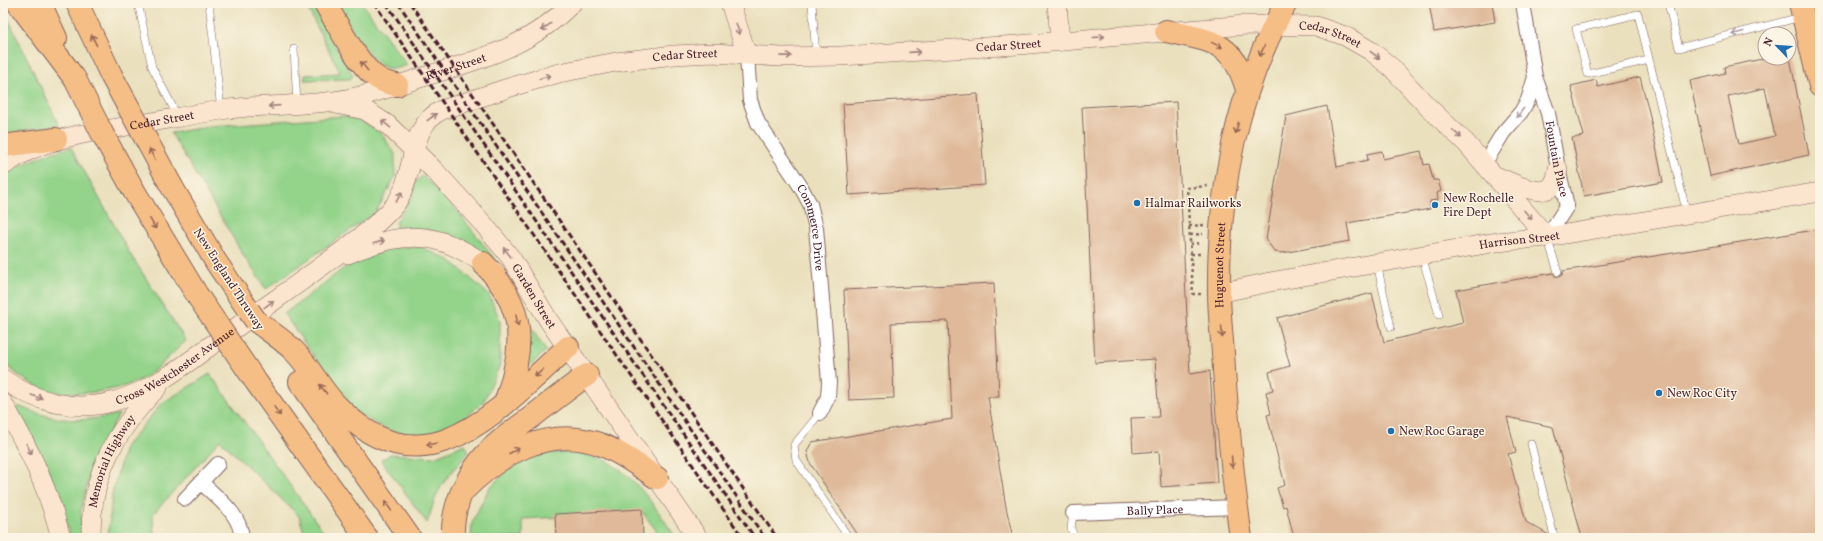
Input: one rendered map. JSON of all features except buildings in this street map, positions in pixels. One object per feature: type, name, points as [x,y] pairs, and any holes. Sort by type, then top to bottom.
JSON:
[{"type":"main road","points":[[18,3],[75,79]]},
{"type":"main road","points":[[40,3],[102,133],[134,190],[197,295],[254,379],[367,538]]},
{"type":"main road","name":"New England Thruway","points":[[77,3],[112,75],[172,187],[223,272],[256,321],[290,355],[410,538]]},
{"type":"main road","points":[[325,3],[355,53],[370,73],[378,79],[397,85]]},
{"type":"main road","name":"River Street","points":[[327,102],[397,85],[484,58],[516,46],[548,26],[572,3]]},
{"type":"main road","points":[[730,3],[746,55]]},
{"type":"main road","points":[[1057,3],[1060,41]]},
{"type":"main road","name":"Huguenot Street","points":[[1241,538],[1226,394],[1212,293],[1222,205],[1231,150],[1247,90],[1274,25],[1286,3]]},
{"type":"main road","points":[[1801,10],[1820,86]]},
{"type":"main road","name":"Cedar Street","points":[[415,150],[419,134],[424,123],[438,112],[534,80],[584,67],[647,58],[712,53],[816,56],[899,53],[1245,25],[1320,27],[1345,36],[1371,51],[1392,68],[1428,107],[1466,143],[1547,237]]},
{"type":"main road","points":[[1166,31],[1209,40],[1224,48],[1242,72],[1247,90]]},
{"type":"main road","name":"Cedar Street","points":[[3,166],[22,154],[56,139],[221,110],[327,102]]},
{"type":"main road","name":"Garden Street","points":[[327,102],[357,108],[373,115],[388,125],[415,150],[475,214],[511,258],[549,321],[698,538]]},
{"type":"main road","points":[[3,146],[56,139]]},
{"type":"main road","name":"Cross Westchester Avenue","points":[[3,379],[24,392],[38,398],[52,402],[82,406],[97,405],[125,397],[155,385],[330,261],[378,222],[397,201],[405,187],[415,150]]},
{"type":"main road","points":[[1488,169],[1539,191],[1551,188],[1555,182],[1558,169]]},
{"type":"main road","name":"Harrison Street","points":[[1212,293],[1496,242],[1547,237],[1820,192]]},
{"type":"main road","name":"Cross Westchester Avenue","points":[[330,261],[382,241],[408,236],[422,237],[447,243],[472,255],[483,263],[549,321]]},
{"type":"main road","points":[[483,263],[494,273],[505,290],[513,308],[518,325],[518,358],[505,404]]},
{"type":"main road","points":[[290,355],[338,407],[360,428],[374,437],[389,442],[405,446],[421,446],[438,444],[456,438],[470,430],[505,404],[568,347]]},
{"type":"main road","points":[[453,538],[453,520],[462,492],[476,468],[493,447],[587,375]]},
{"type":"main road","name":"Memorial Highway","points":[[91,538],[94,497],[98,480],[110,450],[135,412],[169,376]]},
{"type":"main road","points":[[3,403],[35,461],[48,491],[61,538]]},
{"type":"main road","points":[[462,492],[488,468],[515,451],[529,445],[556,439],[586,440],[601,444],[627,458],[657,478]]},
{"type":"street","name":"Fountain Place","points":[[1523,3],[1534,77],[1548,113],[1558,169],[1567,206],[1547,237]]},
{"type":"street","name":"Commerce Drive","points":[[746,55],[750,100],[758,122],[810,204],[816,228],[829,382],[828,397],[820,413]]},
{"type":"street","name":"Fountain Place","points":[[1488,169],[1503,133],[1521,112],[1528,100],[1534,77]]},
{"type":"street","points":[[185,499],[218,464]]},
{"type":"street","points":[[201,482],[234,514],[241,529],[242,538]]},
{"type":"street","name":"Bally Place","points":[[1073,513],[1237,507]]},
{"type":"lane","points":[[138,3],[152,67],[178,118]]},
{"type":"lane","points":[[209,3],[221,110]]},
{"type":"lane","points":[[812,3],[816,56]]},
{"type":"lane","points":[[1668,3],[1679,48],[1801,10]]},
{"type":"lane","points":[[1649,60],[1588,74],[1576,29],[1638,14],[1687,214]]},
{"type":"lane","points":[[294,49],[297,104]]},
{"type":"lane","points":[[1547,237],[1558,272]]},
{"type":"lane","points":[[1422,255],[1439,315]]},
{"type":"lane","points":[[1377,263],[1391,327]]},
{"type":"lane","points":[[820,413],[794,445],[796,460],[849,538]]},
{"type":"lane","points":[[1531,444],[1554,536]]},
{"type":"lane","points":[[1073,513],[1071,528],[1076,538]]},
{"type":"path","points":[[1210,186],[1187,188],[1193,294],[1212,293]]},
{"type":"path","points":[[1189,226],[1206,224]]},
{"type":"path","points":[[1190,236],[1206,234]]},
{"type":"path","points":[[1190,244],[1206,243]]},
{"type":"path","points":[[1191,254],[1205,253]]},
{"type":"green space","points":[[305,3],[311,3],[353,76],[350,79],[304,80],[305,75],[340,73]]},
{"type":"green space","points":[[336,3],[362,3],[407,65],[392,69],[386,68],[377,62],[357,38]]},
{"type":"green space","points":[[3,8],[59,125],[3,134]]},
{"type":"green space","points":[[345,116],[360,120],[381,133],[395,154],[395,177],[376,212],[266,289],[245,258],[171,133],[212,126]]},
{"type":"green space","points":[[71,147],[129,252],[186,341],[155,370],[140,380],[127,385],[97,392],[66,393],[41,388],[30,383],[3,362],[3,180],[12,169],[47,154]]},
{"type":"green space","points":[[423,176],[454,207],[498,263],[430,230],[396,228],[396,222],[411,196],[415,182]]},
{"type":"green space","points":[[392,247],[421,247],[451,261],[489,295],[500,320],[500,365],[484,401],[454,428],[422,435],[389,431],[357,413],[338,390],[284,314],[344,268]]},
{"type":"green space","points":[[530,326],[546,351],[526,369],[527,327]]},
{"type":"green space","points":[[210,374],[328,538],[306,538],[299,516],[220,440],[153,514],[154,538],[108,538],[112,493],[125,447],[162,403]]},
{"type":"green space","points":[[18,406],[56,418],[80,420],[119,414],[93,461],[81,510],[82,538],[71,538],[53,481],[33,438],[16,410]]},
{"type":"green space","points":[[465,444],[469,452],[440,488],[427,523],[381,460],[391,454],[434,457]]},
{"type":"green space","points":[[581,452],[605,460],[629,477],[646,496],[676,538],[662,538],[643,513],[523,519],[523,538],[471,538],[472,523],[489,488],[512,466],[547,453]]},
{"type":"railway","points":[[374,3],[743,538]]},
{"type":"railway","points":[[386,3],[755,538]]},
{"type":"railway","points":[[398,3],[765,538]]},
{"type":"railway","points":[[410,3],[777,538]]},
{"type":"place","name":"Halmar Railworks","points":[[1137,203]]},
{"type":"place","name":"New Rochelle Fire Dept","points":[[1435,205]]},
{"type":"place","name":"New Roc City","points":[[1659,393]]},
{"type":"place","name":"New Roc Garage","points":[[1391,431]]}]
